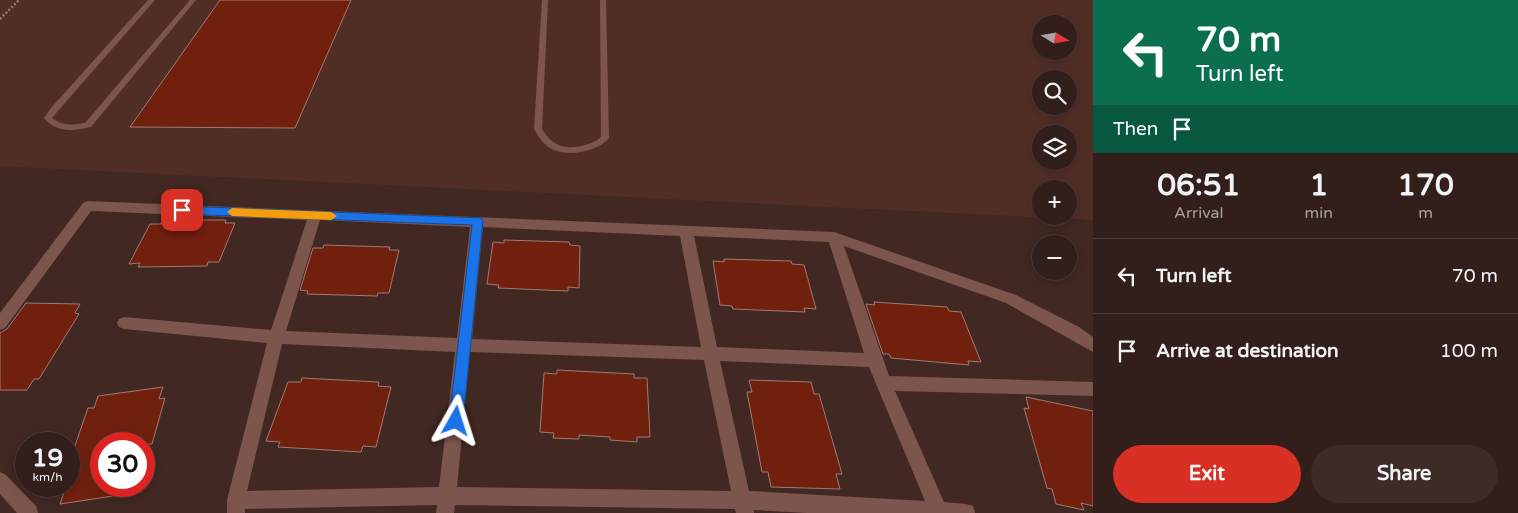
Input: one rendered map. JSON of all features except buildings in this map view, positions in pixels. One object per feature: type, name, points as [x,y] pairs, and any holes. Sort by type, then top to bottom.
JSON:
[{"type":"street","points":[[0,324],[88,206],[834,237],[1011,299],[1074,332],[1093,345]]},
{"type":"street","points":[[314,215],[276,336],[236,507],[446,505],[743,507],[938,510],[966,513]]},
{"type":"street","points":[[446,505],[478,221]]},
{"type":"street","points":[[686,230],[743,507]]},
{"type":"street","points":[[834,237],[874,360],[938,510]]},
{"type":"street","points":[[124,323],[276,336],[874,360]]},
{"type":"street","points":[[884,384],[1093,389]]},
{"type":"street","points":[[0,481],[29,513]]},
{"type":"lane","points":[[152,0],[54,110],[48,118],[51,122],[74,128],[88,125],[193,0]]},
{"type":"lane","points":[[544,0],[538,130],[550,144],[572,149],[589,148],[600,143],[605,138],[603,0]]},
{"type":"path","points":[[0,19],[19,0]]},
{"type":"shaded area","points":[[0,0],[1093,0],[1093,220],[1077,219],[1077,180],[1032,180],[1032,217],[0,166]]},
{"type":"slow traffic","points":[[232,212],[331,216]]},
{"type":"route","points":[[182,210],[478,221],[456,421]]}]
